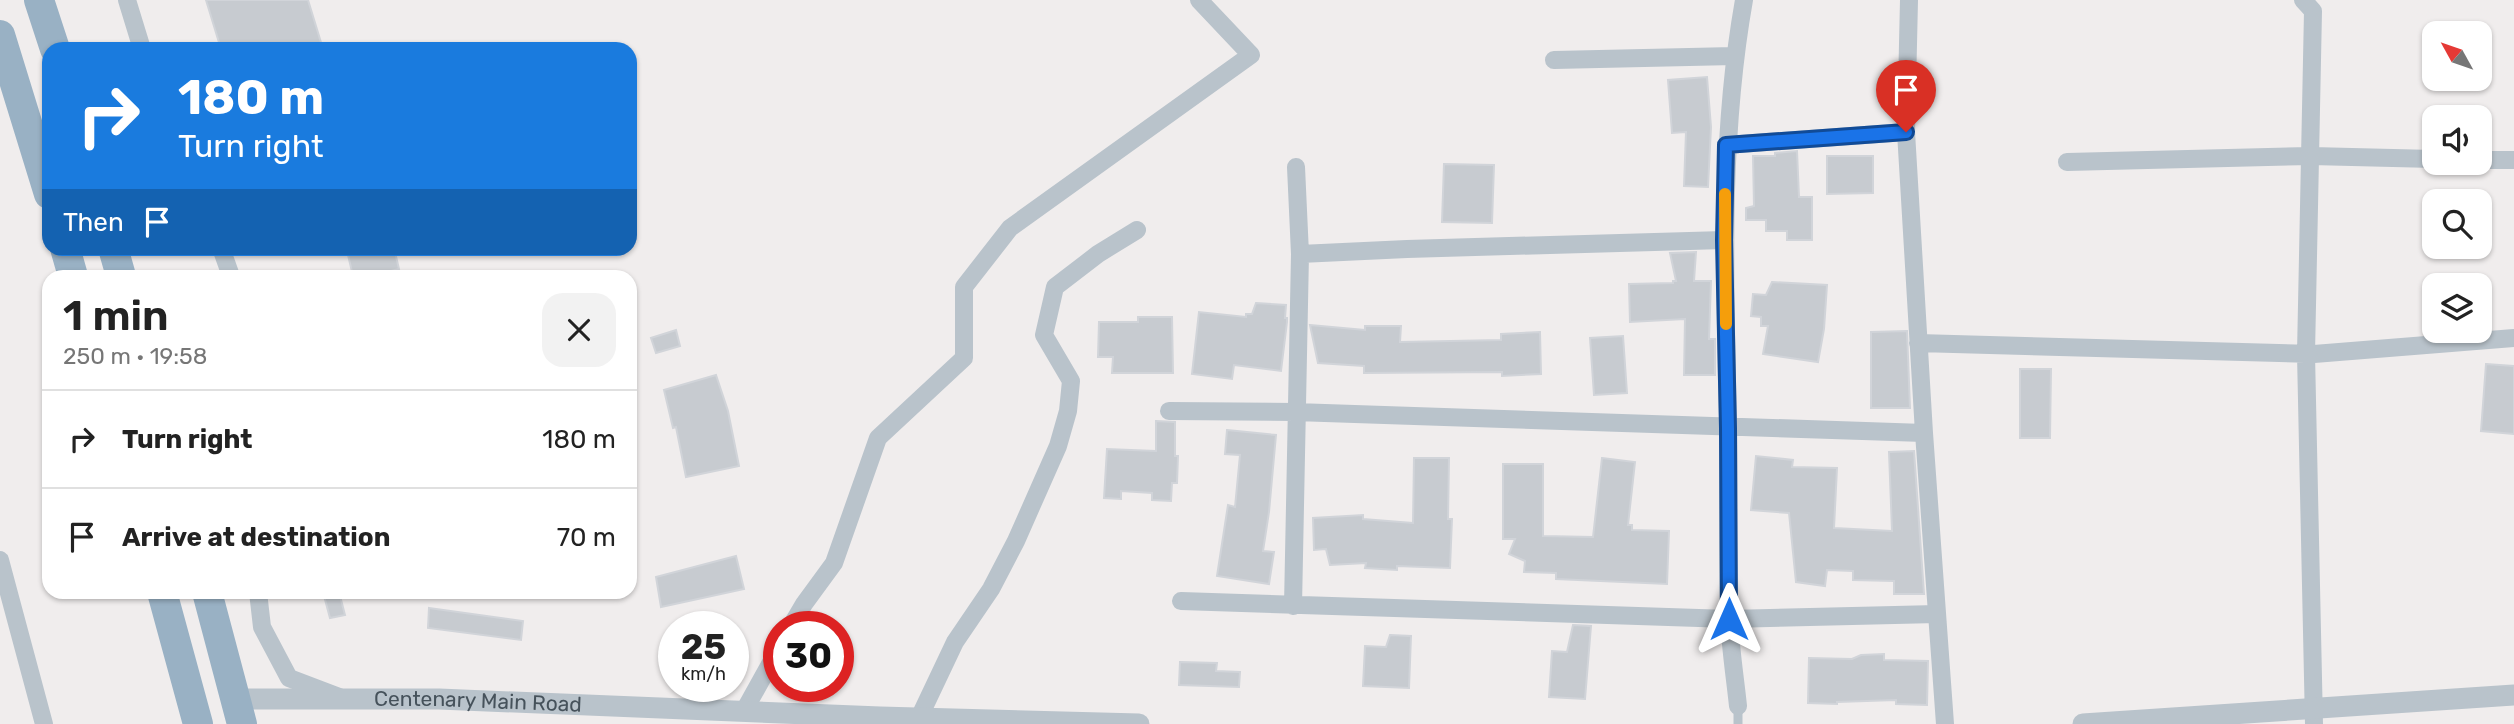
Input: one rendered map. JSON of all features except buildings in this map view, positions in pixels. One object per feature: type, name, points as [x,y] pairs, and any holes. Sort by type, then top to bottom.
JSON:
[{"type":"highway","points":[[39,0],[53,42]]},
{"type":"highway","points":[[2,47],[42,172]]},
{"type":"highway","points":[[164,599],[198,724]]},
{"type":"highway","points":[[209,599],[239,711]]},
{"type":"street","points":[[127,0],[140,42]]},
{"type":"street","points":[[800,611],[834,563],[878,438],[964,358],[964,287],[1010,228],[1251,54],[1199,0]]},
{"type":"street","points":[[1738,715],[1729,619],[1724,240],[1726,145],[1734,56],[1744,0]]},
{"type":"street","points":[[1909,0],[1906,132],[1945,724]]},
{"type":"street","points":[[2304,0],[2313,11],[2306,354],[2314,716]]},
{"type":"street","points":[[1554,60],[1734,56]]},
{"type":"street","points":[[1726,145],[1906,132]]},
{"type":"street","points":[[2067,162],[2311,156],[2422,159]]},
{"type":"street","points":[[2492,160],[2514,160]]},
{"type":"street","points":[[1293,606],[1300,254],[1296,167]]},
{"type":"street","points":[[919,718],[956,642],[991,589],[1016,541],[1058,446],[1068,411],[1071,381],[1044,335],[1055,287],[1098,254],[1137,230]]},
{"type":"street","points":[[1300,254],[1724,240]]},
{"type":"street","points":[[1919,343],[2306,354],[2514,338]]},
{"type":"street","points":[[1169,411],[1295,412],[1924,433]]},
{"type":"street","points":[[0,560],[44,724]]},
{"type":"street","points":[[259,599],[262,627],[289,678],[345,699]]},
{"type":"street","points":[[1181,601],[1729,619],[1937,614]]},
{"type":"street","points":[[744,711],[763,677]]},
{"type":"street","points":[[2083,724],[2314,716],[2514,695]]},
{"type":"street","name":"Centenary Main Road","points":[[239,711],[345,699],[439,699],[1073,724],[1139,724]]},
{"type":"slow traffic","points":[[1725,194],[1726,324]]},
{"type":"route","points":[[1729,619],[1724,240],[1726,145],[1906,132]]}]
